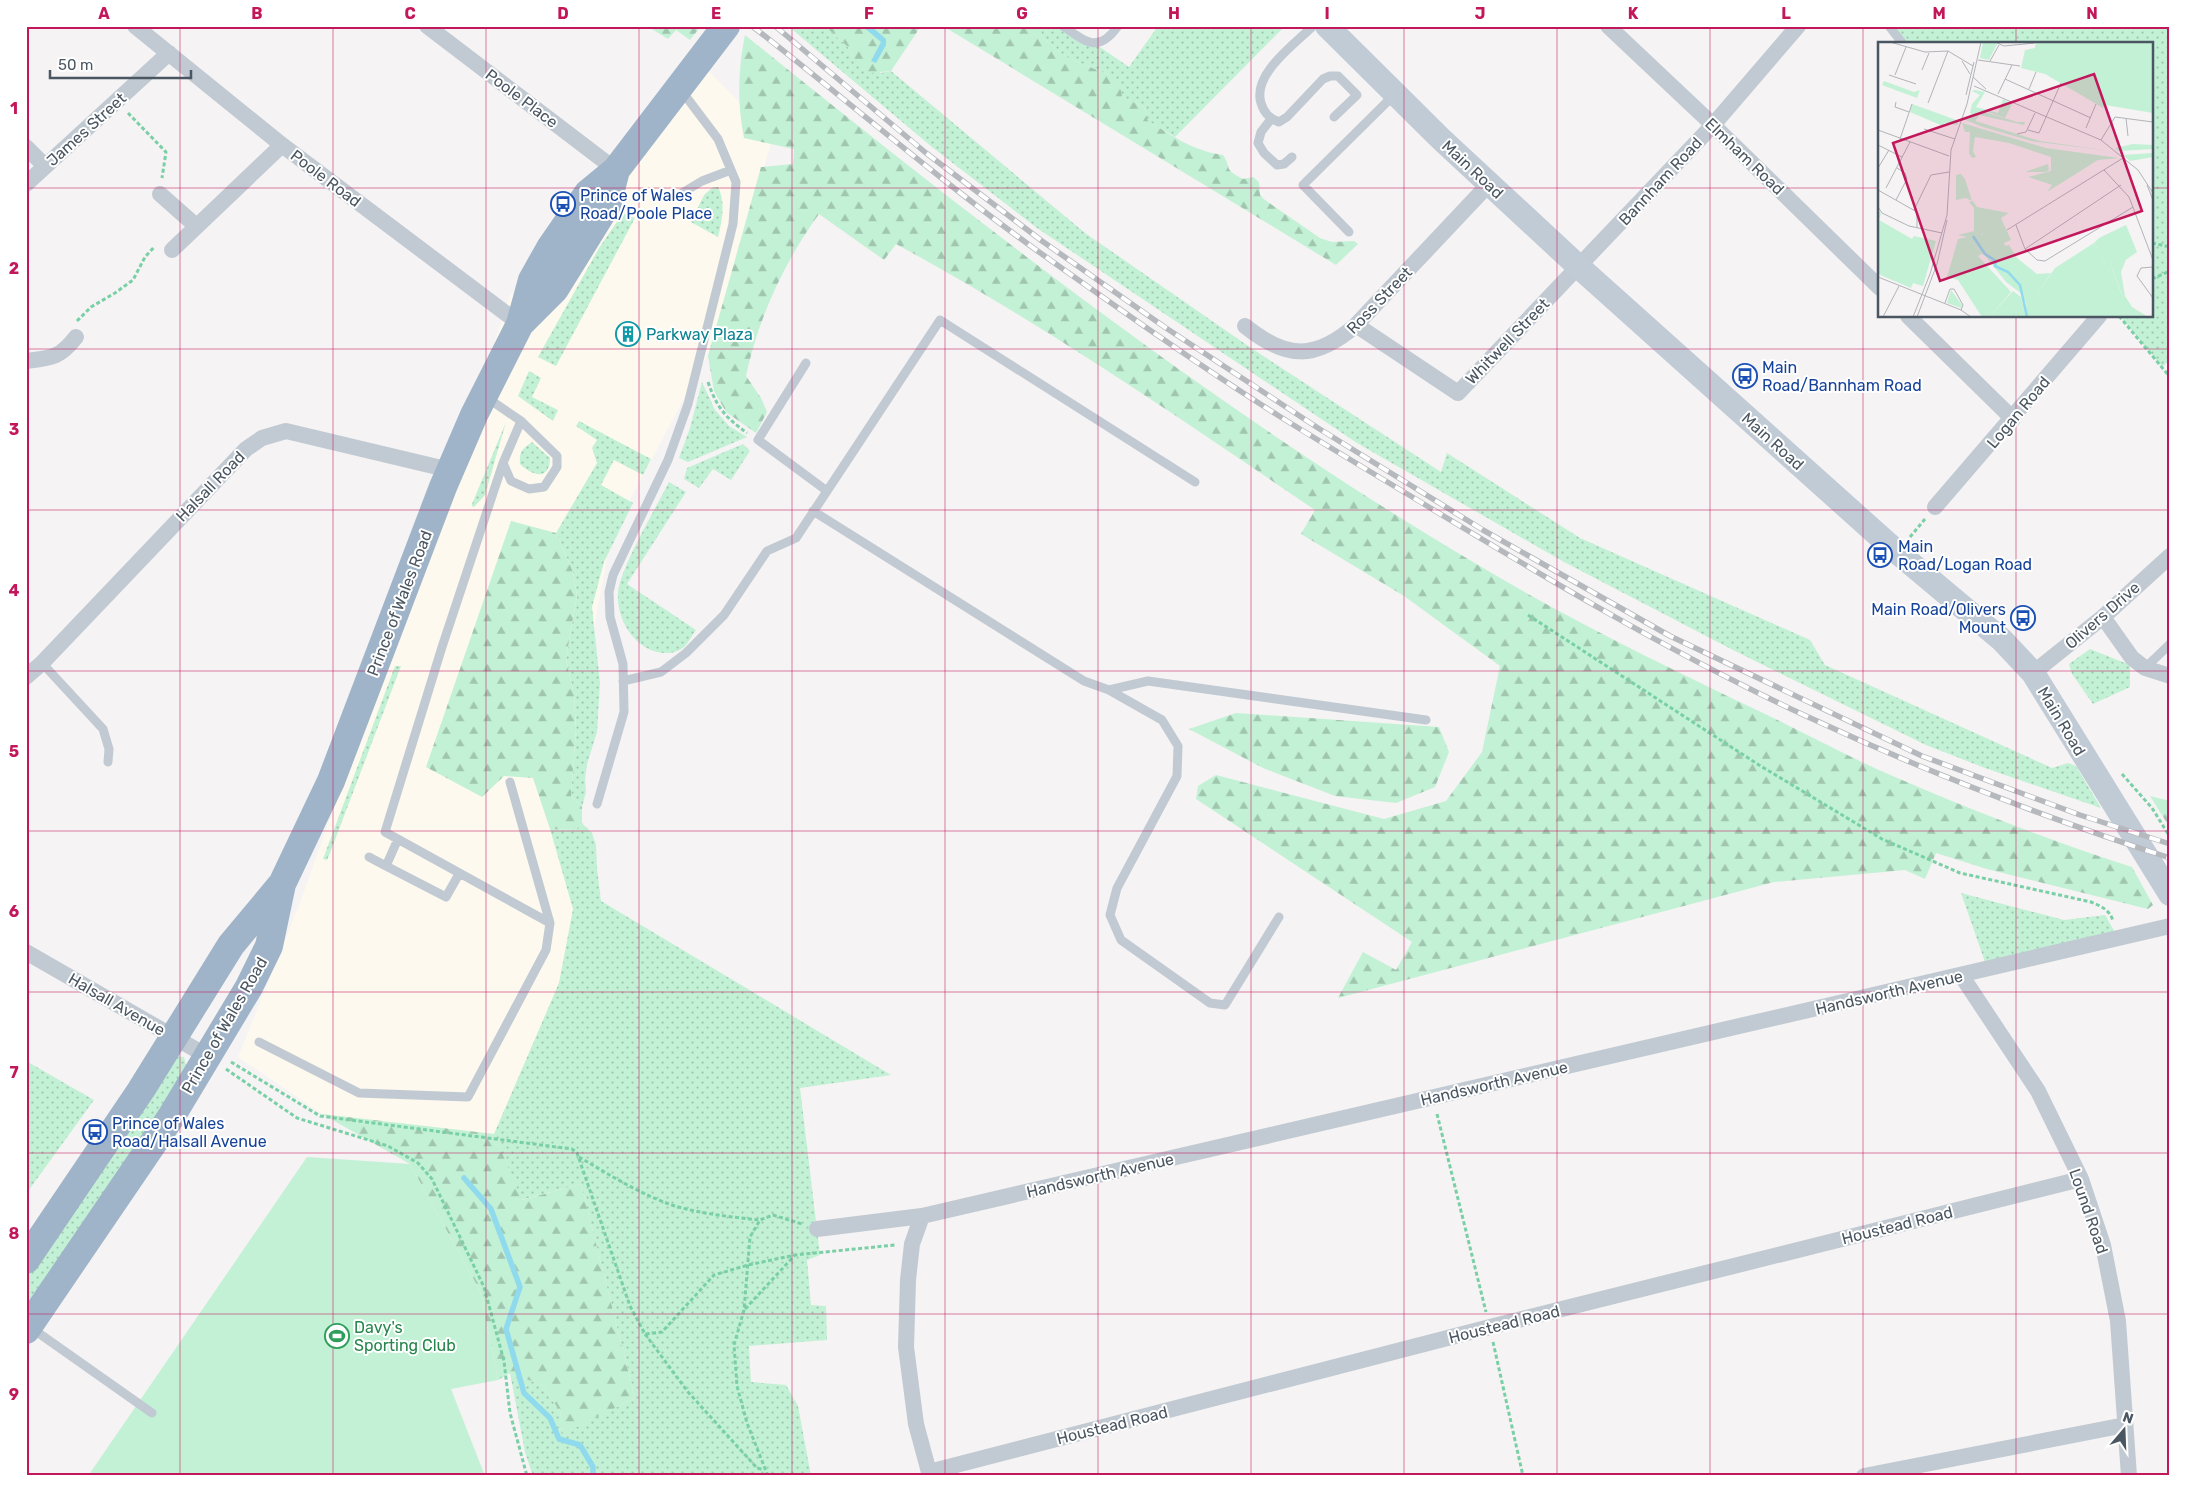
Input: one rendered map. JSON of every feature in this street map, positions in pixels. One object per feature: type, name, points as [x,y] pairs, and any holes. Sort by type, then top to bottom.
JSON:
[{"type":"highway","name":"Prince of Wales Road","points":[[28,1328],[171,1118],[249,987],[269,946],[282,884],[338,763],[450,470],[484,395],[520,324],[532,280],[550,248],[588,192],[616,170],[726,26]]},
{"type":"highway","name":"Prince of Wales Road","points":[[26,1260],[175,1037],[231,945],[282,884]]},
{"type":"main road","name":"Main Road","points":[[1327,26],[1489,184],[1579,267],[1897,552],[2002,640],[2033,673],[2170,894]]},
{"type":"street","name":"Poole Road","points":[[135,26],[282,145],[520,324]]},
{"type":"street","name":"Poole Place","points":[[427,26],[616,170]]},
{"type":"street","name":"Elmham Road","points":[[1608,26],[1714,125],[1878,286]]},
{"type":"street","name":"Bannham Road","points":[[1579,267],[1714,125],[1798,26]]},
{"type":"street","name":"James Street","points":[[26,184],[168,53]]},
{"type":"street","points":[[172,250],[195,225],[282,145]]},
{"type":"street","points":[[26,147],[45,166]]},
{"type":"street","name":"Ross Street","points":[[1245,326],[1265,342],[1290,351],[1314,351],[1339,340],[1356,326],[1489,184]]},
{"type":"street","points":[[160,194],[195,225]]},
{"type":"street","name":"Whitwell Street","points":[[1356,326],[1458,392],[1579,267]]},
{"type":"street","points":[[1910,318],[2013,419]]},
{"type":"street","name":"Logan Road","points":[[1935,507],[2013,419],[2097,318]]},
{"type":"street","points":[[26,361],[49,358],[58,354],[66,350],[76,337]]},
{"type":"street","name":"Halsall Road","points":[[26,676],[42,663],[246,448],[262,438],[286,431],[450,470]]},
{"type":"street","name":"Olivers Drive","points":[[2033,673],[2103,617],[2170,556]]},
{"type":"street","points":[[2103,617],[2132,658],[2145,668],[2170,676]]},
{"type":"street","name":"Handsworth Avenue","points":[[817,1229],[922,1216],[2170,926]]},
{"type":"street","name":"Halsall Avenue","points":[[26,952],[175,1037],[209,1053]]},
{"type":"street","name":"Lound Road","points":[[1962,975],[2038,1091],[2081,1179],[2103,1246],[2118,1321],[2129,1476]]},
{"type":"street","name":"Houstead Road","points":[[930,1474],[1490,1327],[2081,1179]]},
{"type":"street","points":[[922,1216],[912,1244],[908,1280],[906,1347],[916,1424],[930,1474]]},
{"type":"street","points":[[1864,1476],[2125,1426]]},
{"type":"lane","points":[[1063,26],[1087,42],[1094,44],[1101,43],[1110,37],[1118,26]]},
{"type":"lane","points":[[1313,26],[1269,69],[1261,84],[1259,97],[1263,110],[1271,119],[1279,122],[1287,117],[1323,79],[1330,76],[1338,76],[1357,95],[1334,117]]},
{"type":"lane","points":[[1889,26],[1901,42]]},
{"type":"lane","points":[[597,804],[624,712],[622,664],[610,617],[611,583],[613,575],[668,460],[688,404],[733,224],[736,182],[718,139],[679,86]]},
{"type":"lane","points":[[1349,232],[1303,184],[1395,94]]},
{"type":"lane","points":[[1271,119],[1261,132],[1258,143],[1264,153],[1277,164],[1284,164],[1292,157]]},
{"type":"lane","points":[[682,193],[731,170]]},
{"type":"lane","points":[[623,681],[661,672],[686,653],[724,615],[767,551],[796,538],[940,320],[1195,482]]},
{"type":"lane","points":[[806,363],[758,440],[826,491]]},
{"type":"lane","points":[[484,395],[521,420],[557,456],[557,467],[544,487],[529,490],[511,481],[503,463]]},
{"type":"lane","points":[[521,420],[503,463],[442,647],[386,832],[550,923]]},
{"type":"lane","points":[[813,512],[1084,681],[1109,690],[1162,720],[1178,746],[1176,776],[1117,888],[1110,915],[1122,940],[1210,1003],[1225,1005],[1279,917]]},
{"type":"lane","points":[[2145,668],[2170,644]]},
{"type":"lane","points":[[42,663],[103,729],[109,749],[108,762]]},
{"type":"lane","points":[[1109,690],[1148,681],[1426,720]]},
{"type":"lane","points":[[259,1042],[359,1093],[468,1097],[546,950],[550,923],[510,782]]},
{"type":"lane","points":[[386,866],[398,839]]},
{"type":"lane","points":[[369,856],[446,897],[460,874]]},
{"type":"lane","points":[[28,1328],[152,1414]]},
{"type":"path","points":[[117,101],[166,152],[160,194]]},
{"type":"path","points":[[76,337],[77,322],[91,307],[133,280],[145,257],[159,242],[172,250]]},
{"type":"path","points":[[2154,243],[2170,247]]},
{"type":"path","points":[[2154,278],[2170,271]]},
{"type":"path","points":[[2121,318],[2170,377]]},
{"type":"path","points":[[707,380],[715,402],[731,422],[758,440]]},
{"type":"path","points":[[1897,552],[1935,507]]},
{"type":"path","points":[[1528,615],[1760,765],[1882,839],[1960,873],[2091,902],[2103,907],[2112,916],[2119,939]]},
{"type":"path","points":[[2152,808],[2170,838]]},
{"type":"path","points":[[209,1053],[320,1116],[572,1149],[578,1157],[630,1306],[645,1334],[688,1392],[757,1468],[765,1470]]},
{"type":"path","points":[[209,1053],[297,1118],[388,1146],[418,1163],[432,1178],[484,1287],[504,1361],[510,1413],[527,1476]]},
{"type":"path","points":[[1433,1097],[1490,1327],[1523,1476]]},
{"type":"path","points":[[578,1157],[628,1186],[676,1206],[723,1216],[760,1220],[773,1215],[817,1229]]},
{"type":"path","points":[[760,1220],[750,1237],[744,1310],[734,1345],[737,1386],[747,1423],[768,1476]]},
{"type":"path","points":[[645,1334],[662,1332],[714,1275],[748,1265],[795,1255],[912,1244]]},
{"type":"path","points":[[744,1310],[795,1255]]},
{"type":"shaded area","points":[[697,59],[773,137],[707,356],[611,535],[576,730],[582,822],[592,833],[596,845],[601,901],[494,1134],[322,1114],[238,1057],[299,905],[396,636],[510,296]]},
{"type":"green space","points":[[647,26],[701,26],[690,40],[676,30],[668,39]]},
{"type":"green space","points":[[788,26],[825,26],[848,47],[853,58],[881,73],[891,71],[1085,233],[1251,348],[1441,472],[1447,453],[1580,538],[1810,640],[1825,665],[2052,768],[2068,763],[2076,766],[2101,808],[1985,768],[1926,745],[1733,650],[1564,562],[1357,443],[1037,228],[932,147]]},
{"type":"green space","points":[[825,26],[921,26],[891,71],[870,73],[861,68],[853,58],[848,47]]},
{"type":"green space","points":[[943,26],[1040,26],[1042,37],[1066,57],[1109,75],[1121,90],[1122,97],[1144,107],[1148,121],[1193,146],[1223,155],[1232,173],[1243,179],[1253,177],[1259,182],[1260,195],[1265,200],[1320,238],[1332,242],[1354,241],[1358,244],[1336,265]]},
{"type":"green space","points":[[1040,26],[1069,26],[1129,67],[1158,26],[1285,26],[1175,137],[1148,121],[1144,107],[1122,97],[1109,75],[1066,57],[1042,37]]},
{"type":"green space","points":[[1888,26],[2170,26],[2170,360],[2162,367],[2122,318],[2154,318],[2154,42],[1900,42]]},
{"type":"green space","points":[[745,35],[921,175],[1100,312],[1283,442],[1377,503],[1508,583],[1580,622],[1862,762],[1983,813],[2132,867],[2153,905],[2148,909],[1987,869],[1936,853],[1925,879],[1905,870],[1774,882],[1338,998],[1363,952],[1396,970],[1412,942],[1196,799],[1198,786],[1216,775],[1384,819],[1446,801],[1482,752],[1500,666],[1404,596],[1301,534],[1315,510],[1161,406],[1057,338],[950,274],[896,244],[884,260],[819,214],[795,251],[774,291],[751,354],[746,376],[761,398],[767,412],[756,433],[726,412],[714,391],[708,356],[761,167],[793,164],[794,149],[744,138],[739,86]]},
{"type":"green space","points":[[713,187],[718,187],[723,205],[718,237],[691,222],[704,195]]},
{"type":"green space","points":[[623,213],[635,218],[556,366],[538,357],[599,248]]},
{"type":"green space","points":[[529,371],[541,378],[532,397],[558,410],[553,421],[518,396]]},
{"type":"green space","points":[[702,382],[715,410],[729,426],[747,437],[688,462],[679,458],[690,428]]},
{"type":"green space","points":[[579,421],[651,459],[643,475],[614,460],[601,485],[633,503],[604,562],[592,607],[600,683],[597,732],[587,764],[586,792],[582,807],[571,796],[576,730],[574,695],[566,659],[577,595],[573,572],[556,533],[597,463],[592,448],[597,440],[576,426]]},
{"type":"green space","points":[[506,422],[485,495],[474,507],[472,504]]},
{"type":"green space","points":[[532,442],[550,458],[547,470],[544,473],[535,473],[520,464],[522,451]]},
{"type":"green space","points":[[743,444],[750,451],[731,480],[713,469],[699,488],[684,479],[687,468]]},
{"type":"green space","points":[[669,482],[686,492],[627,584],[696,630],[688,643],[675,652],[668,653],[657,652],[647,648],[631,634],[621,614],[618,604],[618,593],[620,582],[639,538]]},
{"type":"green space","points":[[511,521],[556,533],[573,572],[577,595],[566,659],[574,695],[576,730],[571,796],[582,807],[582,823],[575,830],[550,829],[533,778],[504,776],[482,797],[426,767]]},
{"type":"green space","points":[[2090,649],[2130,665],[2130,687],[2093,704],[2072,674],[2069,664]]},
{"type":"green space","points":[[395,666],[401,666],[330,853],[327,860],[323,859]]},
{"type":"green space","points":[[1236,713],[1439,727],[1449,752],[1435,787],[1396,803],[1335,796],[1263,768],[1189,729]]},
{"type":"green space","points":[[2150,796],[2170,801],[2170,828]]},
{"type":"green space","points":[[582,823],[592,833],[596,845],[601,901],[891,1075],[800,1088],[820,1255],[807,1260],[811,1305],[826,1306],[827,1340],[749,1346],[751,1382],[786,1385],[798,1406],[811,1476],[533,1476],[525,1452],[510,1373],[542,1385],[560,1411],[563,1433],[635,1398],[581,1184],[521,1200],[494,1134],[559,983],[573,909],[550,829],[575,830]]},
{"type":"green space","points":[[1961,893],[2064,920],[2105,915],[2119,939],[1985,962]]},
{"type":"green space","points":[[173,1056],[184,1057],[187,1069],[26,1315],[26,1279]]},
{"type":"green space","points":[[26,1061],[94,1100],[26,1194]]},
{"type":"green space","points":[[322,1114],[494,1134],[522,1200],[581,1184],[635,1398],[563,1434],[560,1411],[542,1385],[510,1373],[498,1380],[480,1291],[410,1164]]},
{"type":"green space","name":"Davy's Sporting Club","points":[[307,1157],[410,1164],[480,1291],[498,1380],[451,1389],[485,1476],[88,1476]]},
{"type":"water","points":[[862,26],[871,26],[886,39],[886,45],[876,63],[871,61],[881,42]]},
{"type":"waterway","points":[[464,1178],[491,1209],[520,1287],[506,1329],[524,1393],[550,1418],[559,1439],[580,1445],[593,1467],[593,1476]]},
{"type":"railway","points":[[752,26],[1002,225],[1158,336],[1279,416],[1559,585],[1656,640],[1756,692],[1850,736],[1986,793],[2077,827],[2170,858]]},
{"type":"railway","points":[[775,26],[926,153],[1042,241],[1166,328],[1318,428],[1483,530],[1670,636],[1922,756],[2080,815],[2170,844]]},
{"type":"place","name":"Prince of Wales Road/Poole Place","points":[[563,204]]},
{"type":"place","name":"Parkway Plaza","points":[[628,334]]},
{"type":"place","name":"Main Road/Bannham Road","points":[[1745,376]]},
{"type":"place","name":"Main Road/Logan Road","points":[[1880,555]]},
{"type":"place","name":"Main Road/Olivers Mount","points":[[2023,618]]},
{"type":"place","name":"Prince of Wales Road/Halsall Avenue","points":[[95,1132]]},
{"type":"place","name":"Davy's Sporting Club","points":[[337,1336]]}]
